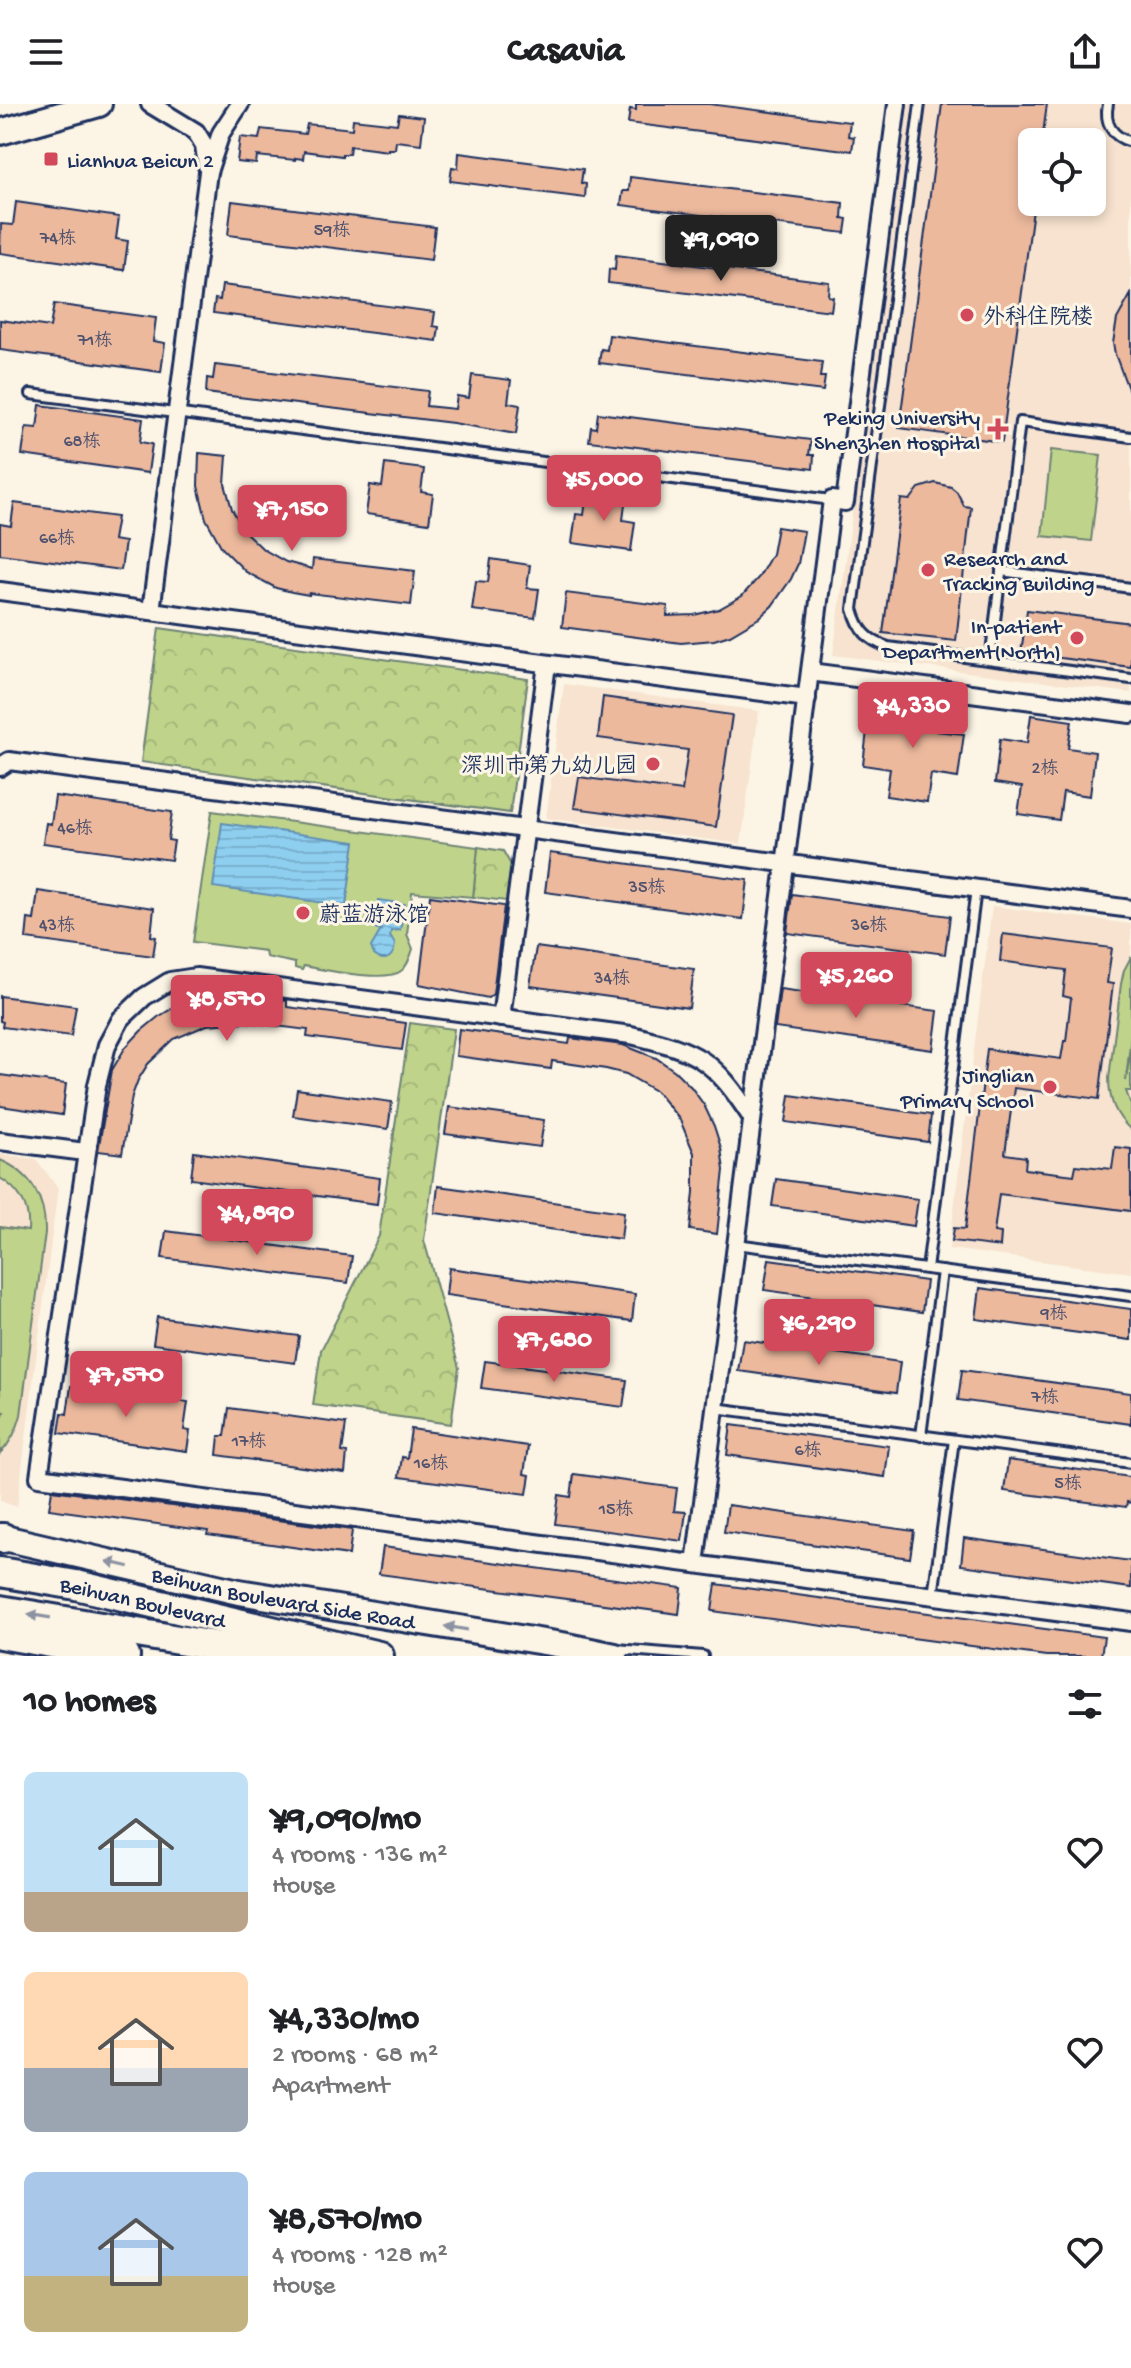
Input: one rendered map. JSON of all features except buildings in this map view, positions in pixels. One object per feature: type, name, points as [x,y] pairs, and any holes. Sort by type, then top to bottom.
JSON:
[{"type":"highway","name":"Beihuan Boulevard","points":[[0,1572],[76,1585],[379,1656]]},
{"type":"highway","points":[[0,1610],[238,1650],[310,1656]]},
{"type":"highway","points":[[0,1634],[125,1656]]},
{"type":"main road","points":[[0,132],[99,104]]},
{"type":"main road","name":"Beihuan Boulevard Side Road","points":[[1,1537],[239,1592],[615,1656]]},
{"type":"street","points":[[150,104],[196,132],[204,145],[208,172]]},
{"type":"street","points":[[151,611],[208,172],[221,133],[240,104]]},
{"type":"street","points":[[695,1564],[832,500],[845,502],[897,104]]},
{"type":"street","points":[[0,591],[807,698]]},
{"type":"street","points":[[501,1018],[547,664]]},
{"type":"street","points":[[810,672],[1131,714]]},
{"type":"street","points":[[0,767],[9,761],[1131,909]]},
{"type":"street","points":[[752,1118],[731,1086],[702,1058],[673,1044],[631,1035],[196,977],[170,981],[144,997],[121,1019],[107,1045],[85,1152],[39,1477],[1131,1622]]},
{"type":"street","points":[[0,1141],[85,1152]]},
{"type":"lane","points":[[920,104],[853,609],[856,622],[873,642],[888,647],[1131,679]]},
{"type":"lane","points":[[1108,104],[1106,114],[1110,128],[1121,139],[1131,142]]},
{"type":"lane","points":[[31,394],[832,500]]},
{"type":"lane","points":[[990,660],[1020,422],[1131,437]]},
{"type":"lane","points":[[1001,571],[1131,588]]},
{"type":"lane","points":[[927,1269],[976,889]]},
{"type":"lane","points":[[736,1244],[1131,1296]]},
{"type":"lane","points":[[921,1436],[942,1271]]},
{"type":"lane","points":[[715,1408],[1131,1463]]},
{"type":"lane","points":[[933,1596],[954,1440]]},
{"type":"lane","points":[[562,1645],[703,1656]]},
{"type":"shaded area","name":"Peking University Shenzhen Hospital","points":[[908,104],[1131,104],[1131,693],[833,655]]},
{"type":"shaded area","name":"深圳市第九幼儿园","points":[[564,684],[759,711],[741,844],[546,818]]},
{"type":"shaded area","name":"Jinglian Primary School","points":[[992,906],[1131,924],[1131,1273],[949,1249]]},
{"type":"shaded area","points":[[0,1154],[36,1159],[58,1188],[17,1507],[0,1501]]},
{"type":"green space","points":[[1051,450],[1101,455],[1091,541],[1042,536]]},
{"type":"green space","points":[[159,628],[528,679],[510,813],[141,762]]},
{"type":"green space","name":"蔚蓝游泳馆","points":[[212,811],[478,847],[473,897],[412,892],[407,934],[413,949],[401,971],[382,976],[304,966],[302,970],[295,968],[295,963],[266,957],[265,951],[193,942]]},
{"type":"green space","points":[[478,847],[503,851],[511,865],[506,901],[473,897]]},
{"type":"green space","points":[[1131,957],[1131,1035],[1126,1081],[1131,1047],[1131,1091],[1126,1091],[1131,1105],[1131,1130],[1114,1107],[1109,1078],[1121,984]]},
{"type":"green space","points":[[410,1023],[454,1029],[424,1240],[459,1368],[451,1424],[313,1405],[321,1350],[379,1236]]},
{"type":"green space","points":[[0,1160],[21,1172],[35,1189],[43,1210],[45,1233],[21,1415],[13,1436],[0,1454],[0,1426],[4,1412],[0,1411],[0,1227],[28,1231],[28,1223],[22,1200],[0,1178]]},
{"type":"water","points":[[222,823],[355,842],[346,906],[213,887]]},
{"type":"water","points":[[379,900],[405,904],[400,930],[391,931],[390,936],[395,944],[393,952],[386,959],[374,955],[371,947],[381,930],[375,928]]},
{"type":"place","name":"Lianhua Beicun 2","points":[[51,159]]},
{"type":"place","name":"外科住院楼","points":[[967,315]]},
{"type":"place","name":"Peking University Shenzhen Hospital","points":[[998,429]]},
{"type":"place","name":"Research and Tracking Building","points":[[928,570]]},
{"type":"place","name":"In-patient Department(North)","points":[[1077,638]]},
{"type":"place","name":"深圳市第九幼儿园","points":[[653,764]]},
{"type":"place","name":"蔚蓝游泳馆","points":[[303,913]]},
{"type":"place","name":"Jinglian Primary School","points":[[1050,1087]]}]
